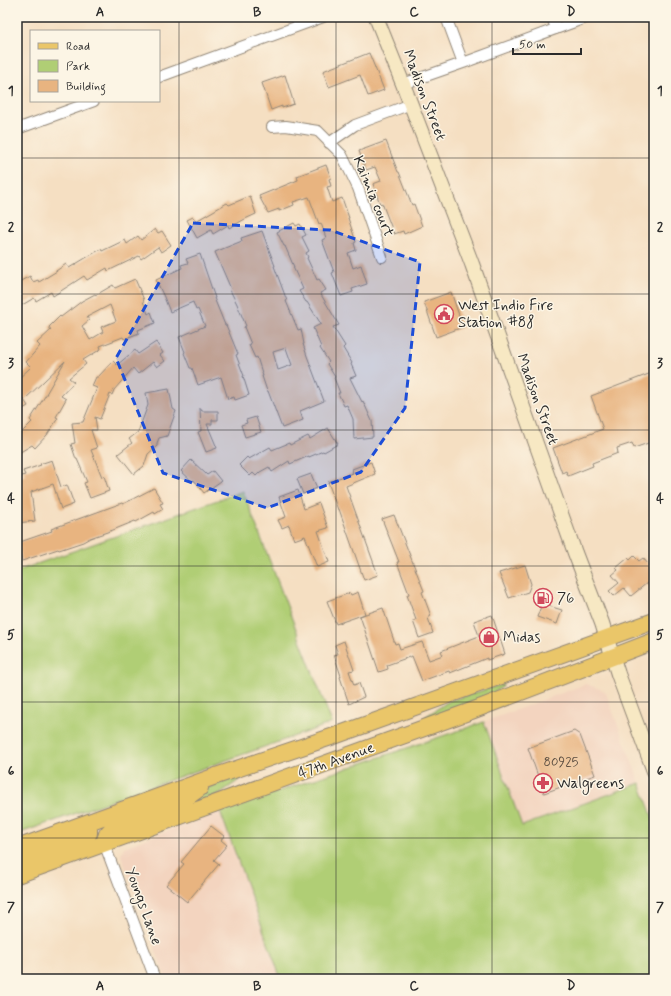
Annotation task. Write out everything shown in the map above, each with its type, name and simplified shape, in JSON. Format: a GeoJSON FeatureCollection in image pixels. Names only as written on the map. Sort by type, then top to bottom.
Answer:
{"type":"FeatureCollection","features":[{"type":"Feature","properties":{"kind":"main road","name":"Madison Street"},"geometry":{"type":"LineString","coordinates":[[376,17],[472,264],[654,771]]}},
{"type":"Feature","properties":{"kind":"main road","name":"47th Avenue"},"geometry":{"type":"LineString","coordinates":[[17,848],[216,776],[337,736],[654,620]]}},
{"type":"Feature","properties":{"kind":"main road","name":"47th Avenue"},"geometry":{"type":"LineString","coordinates":[[17,875],[474,710],[654,641]]}},
{"type":"Feature","properties":{"kind":"main road"},"geometry":{"type":"LineString","coordinates":[[337,736],[346,757]]}},
{"type":"Feature","properties":{"kind":"main road"},"geometry":{"type":"LineString","coordinates":[[104,843],[107,834],[114,828],[175,806],[216,776]]}},
{"type":"Feature","properties":{"kind":"main road"},"geometry":{"type":"LineString","coordinates":[[17,863],[24,858],[86,835],[89,833],[89,829],[87,826],[82,825]]}},
{"type":"Feature","properties":{"kind":"street"},"geometry":{"type":"LineString","coordinates":[[160,77],[323,17]]}},
{"type":"Feature","properties":{"kind":"street"},"geometry":{"type":"LineString","coordinates":[[446,17],[463,63]]}},
{"type":"Feature","properties":{"kind":"street"},"geometry":{"type":"LineString","coordinates":[[552,17],[556,29]]}},
{"type":"Feature","properties":{"kind":"street"},"geometry":{"type":"LineString","coordinates":[[403,84],[588,17]]}},
{"type":"Feature","properties":{"kind":"street"},"geometry":{"type":"LineString","coordinates":[[17,129],[91,102]]}},
{"type":"Feature","properties":{"kind":"street"},"geometry":{"type":"LineString","coordinates":[[329,142],[355,125],[411,104]]}},
{"type":"Feature","properties":{"kind":"street","name":"Kaimia court"},"geometry":{"type":"LineString","coordinates":[[272,127],[286,126],[318,131],[342,155],[358,188],[382,257]]}},
{"type":"Feature","properties":{"kind":"street","name":"Youngs Lane"},"geometry":{"type":"LineString","coordinates":[[104,843],[155,979]]}},
{"type":"Feature","properties":{"kind":"highlighted area"},"geometry":{"type":"Polygon","coordinates":[[[193,223],[330,230],[420,262],[405,408],[361,472],[267,508],[163,473],[116,358],[193,223]]]}},
{"type":"Feature","properties":{"kind":"shaded area"},"geometry":{"type":"Polygon","coordinates":[[[586,684],[605,691],[640,783],[522,826],[484,722],[586,684]]]}},
{"type":"Feature","properties":{"kind":"shaded area"},"geometry":{"type":"Polygon","coordinates":[[[220,811],[281,979],[166,979],[121,855],[124,847],[220,811]]]}},
{"type":"Feature","properties":{"kind":"green space"},"geometry":{"type":"Polygon","coordinates":[[[243,491],[332,723],[17,834],[17,571],[243,491]]]}},
{"type":"Feature","properties":{"kind":"green space"},"geometry":{"type":"Polygon","coordinates":[[[503,684],[502,687],[489,696],[426,719],[425,717],[449,701],[503,684]]]}},
{"type":"Feature","properties":{"kind":"green space"},"geometry":{"type":"Polygon","coordinates":[[[484,722],[522,826],[640,783],[654,821],[654,979],[281,979],[220,811],[484,722]]]}},
{"type":"Feature","properties":{"kind":"green space"},"geometry":{"type":"Polygon","coordinates":[[[240,775],[242,778],[219,794],[187,806],[202,791],[240,775]]]}},
{"type":"Feature","properties":{"kind":"building"},"geometry":{"type":"Polygon","coordinates":[[[369,53],[384,90],[368,96],[360,75],[329,87],[323,71],[369,53]]]}},
{"type":"Feature","properties":{"kind":"building"},"geometry":{"type":"Polygon","coordinates":[[[285,75],[294,104],[271,110],[262,83],[285,75]]]}},
{"type":"Feature","properties":{"kind":"building"},"geometry":{"type":"Polygon","coordinates":[[[386,141],[412,205],[414,204],[422,226],[404,234],[403,231],[394,234],[382,203],[380,204],[373,184],[381,181],[375,167],[366,170],[359,151],[386,141]]]}},
{"type":"Feature","properties":{"kind":"building"},"geometry":{"type":"Polygon","coordinates":[[[326,165],[331,178],[329,179],[331,186],[327,187],[332,202],[342,198],[356,242],[354,243],[356,250],[348,253],[353,268],[361,265],[367,284],[352,289],[353,292],[341,296],[322,240],[326,238],[309,197],[293,202],[294,205],[279,211],[279,209],[268,213],[259,196],[298,180],[297,176],[326,165]]]}},
{"type":"Feature","properties":{"kind":"building"},"geometry":{"type":"Polygon","coordinates":[[[250,196],[256,214],[229,228],[228,225],[213,234],[211,230],[197,238],[187,220],[193,217],[196,221],[227,203],[229,205],[250,196]]]}},
{"type":"Feature","properties":{"kind":"building"},"geometry":{"type":"Polygon","coordinates":[[[294,223],[296,226],[300,224],[306,235],[302,237],[309,251],[306,253],[307,258],[317,280],[319,279],[326,290],[320,293],[339,325],[333,327],[345,346],[343,348],[352,363],[351,364],[356,376],[350,378],[372,421],[373,437],[354,439],[353,419],[347,405],[344,406],[338,393],[340,393],[334,378],[335,377],[327,364],[329,362],[320,348],[321,347],[313,328],[321,324],[299,291],[303,289],[285,246],[277,232],[294,223]]]}},
{"type":"Feature","properties":{"kind":"building"},"geometry":{"type":"Polygon","coordinates":[[[155,229],[158,233],[162,231],[171,245],[161,252],[158,247],[141,259],[139,256],[108,271],[107,268],[87,280],[84,276],[53,296],[51,292],[36,301],[34,298],[17,308],[17,283],[30,276],[33,282],[38,280],[39,282],[66,264],[69,268],[101,249],[102,251],[125,240],[127,244],[138,236],[141,240],[155,229]]]}},
{"type":"Feature","properties":{"kind":"building"},"geometry":{"type":"Polygon","coordinates":[[[262,231],[286,301],[298,330],[301,329],[303,344],[324,401],[300,411],[303,420],[282,428],[267,391],[257,357],[255,358],[249,345],[251,344],[244,327],[246,326],[215,252],[242,241],[241,238],[262,231]],[[286,348],[273,352],[278,370],[292,365],[286,348]]]}},
{"type":"Feature","properties":{"kind":"building"},"geometry":{"type":"Polygon","coordinates":[[[200,254],[214,298],[238,354],[236,355],[249,395],[235,400],[234,397],[228,399],[221,377],[198,385],[192,368],[190,368],[184,353],[185,352],[179,337],[205,326],[198,309],[196,310],[193,302],[170,312],[156,280],[182,268],[181,265],[188,263],[186,259],[200,254]]]}},
{"type":"Feature","properties":{"kind":"building"},"geometry":{"type":"Polygon","coordinates":[[[135,279],[148,314],[151,312],[155,323],[138,330],[139,333],[124,339],[123,337],[100,346],[101,349],[83,360],[86,364],[69,378],[74,382],[61,396],[66,399],[56,417],[58,418],[47,435],[35,448],[32,445],[17,454],[17,437],[32,422],[30,420],[65,361],[24,400],[28,406],[21,410],[17,406],[17,380],[31,367],[26,362],[40,346],[37,343],[51,330],[49,327],[60,316],[61,317],[82,301],[95,294],[96,295],[113,285],[115,288],[135,279]],[[110,305],[87,317],[89,320],[82,326],[90,340],[103,332],[101,327],[116,321],[110,305]]]}},
{"type":"Feature","properties":{"kind":"building","name":"West Indio Fire Station #88"},"geometry":{"type":"Polygon","coordinates":[[[451,292],[463,327],[436,337],[424,302],[451,292]]]}},
{"type":"Feature","properties":{"kind":"building"},"geometry":{"type":"Polygon","coordinates":[[[156,342],[163,353],[160,355],[165,361],[157,367],[153,362],[138,374],[133,368],[114,390],[112,395],[110,394],[100,419],[95,417],[97,430],[91,430],[97,448],[91,450],[102,477],[104,476],[109,491],[90,498],[84,483],[87,482],[76,459],[71,444],[75,443],[72,423],[83,422],[97,388],[92,386],[96,377],[98,377],[113,361],[117,365],[135,350],[138,354],[156,342]]]}},
{"type":"Feature","properties":{"kind":"building"},"geometry":{"type":"Polygon","coordinates":[[[654,372],[654,441],[634,448],[632,443],[617,448],[618,453],[592,463],[593,466],[568,476],[566,471],[562,473],[553,448],[603,429],[591,396],[654,372]]]}},
{"type":"Feature","properties":{"kind":"building"},"geometry":{"type":"Polygon","coordinates":[[[169,389],[173,409],[176,411],[167,436],[159,438],[157,446],[148,454],[144,466],[134,474],[118,454],[132,443],[129,439],[138,432],[148,405],[146,393],[169,389]]]}},
{"type":"Feature","properties":{"kind":"building"},"geometry":{"type":"Polygon","coordinates":[[[200,408],[202,411],[218,411],[218,420],[212,420],[212,424],[207,424],[217,448],[206,452],[198,432],[201,431],[200,408]]]}},
{"type":"Feature","properties":{"kind":"building"},"geometry":{"type":"Polygon","coordinates":[[[256,417],[261,432],[245,437],[241,425],[247,423],[246,420],[256,417]]]}},
{"type":"Feature","properties":{"kind":"building"},"geometry":{"type":"Polygon","coordinates":[[[328,428],[338,444],[324,452],[323,451],[290,464],[289,461],[272,472],[269,467],[256,476],[253,473],[250,476],[239,465],[247,457],[249,459],[270,447],[272,450],[289,443],[290,445],[308,436],[310,439],[328,428]]]}},
{"type":"Feature","properties":{"kind":"building"},"geometry":{"type":"Polygon","coordinates":[[[52,460],[61,487],[67,485],[74,504],[61,509],[53,484],[31,492],[35,521],[17,523],[17,478],[25,475],[23,471],[52,460]]]}},
{"type":"Feature","properties":{"kind":"building"},"geometry":{"type":"Polygon","coordinates":[[[191,460],[207,475],[213,471],[221,481],[204,493],[194,480],[192,481],[181,471],[191,460]]]}},
{"type":"Feature","properties":{"kind":"building"},"geometry":{"type":"Polygon","coordinates":[[[371,462],[375,474],[346,486],[378,575],[364,580],[328,482],[353,473],[352,469],[371,462]]]}},
{"type":"Feature","properties":{"kind":"building"},"geometry":{"type":"Polygon","coordinates":[[[311,474],[317,488],[303,494],[297,479],[311,474]]]}},
{"type":"Feature","properties":{"kind":"building"},"geometry":{"type":"Polygon","coordinates":[[[154,488],[163,503],[160,504],[163,509],[155,514],[154,512],[136,522],[135,521],[83,542],[22,561],[17,543],[52,531],[51,529],[122,503],[123,504],[154,488]]]}},
{"type":"Feature","properties":{"kind":"building"},"geometry":{"type":"Polygon","coordinates":[[[298,490],[304,509],[319,503],[328,528],[318,531],[329,562],[317,567],[305,536],[294,540],[289,525],[282,528],[278,520],[286,517],[279,497],[298,490]]]}},
{"type":"Feature","properties":{"kind":"building"},"geometry":{"type":"Polygon","coordinates":[[[394,515],[424,591],[422,592],[431,616],[428,618],[433,633],[419,638],[413,621],[416,620],[407,595],[409,594],[397,562],[399,562],[382,519],[394,515]]]}},
{"type":"Feature","properties":{"kind":"building"},"geometry":{"type":"Polygon","coordinates":[[[634,556],[639,561],[643,558],[654,571],[654,591],[647,583],[631,596],[624,588],[614,596],[609,591],[619,583],[612,575],[618,570],[616,568],[628,558],[630,560],[634,556]]]}},
{"type":"Feature","properties":{"kind":"building"},"geometry":{"type":"Polygon","coordinates":[[[525,565],[531,584],[528,592],[509,598],[499,573],[525,565]]]}},
{"type":"Feature","properties":{"kind":"building"},"geometry":{"type":"Polygon","coordinates":[[[358,592],[365,614],[336,624],[327,601],[350,593],[351,595],[358,592]]]}},
{"type":"Feature","properties":{"kind":"building"},"geometry":{"type":"Polygon","coordinates":[[[542,604],[562,610],[557,624],[537,617],[542,604]]]}},
{"type":"Feature","properties":{"kind":"building"},"geometry":{"type":"Polygon","coordinates":[[[383,608],[395,644],[398,643],[400,649],[422,642],[429,660],[443,655],[441,651],[479,636],[474,621],[492,615],[505,654],[487,660],[487,658],[450,673],[449,671],[422,681],[412,656],[387,665],[388,669],[379,672],[360,616],[383,608]]]}},
{"type":"Feature","properties":{"kind":"building"},"geometry":{"type":"Polygon","coordinates":[[[344,641],[354,670],[349,671],[354,685],[359,683],[364,697],[349,704],[334,655],[338,654],[335,645],[344,641]]]}},
{"type":"Feature","properties":{"kind":"building","name":"Walgreens"},"geometry":{"type":"Polygon","coordinates":[[[574,731],[580,735],[595,775],[544,793],[528,748],[574,731]]]}},
{"type":"Feature","properties":{"kind":"building"},"geometry":{"type":"Polygon","coordinates":[[[211,826],[224,836],[221,840],[227,845],[214,860],[219,864],[187,902],[166,885],[184,864],[181,862],[211,826]]]}},
{"type":"Feature","properties":{"kind":"place","name":"West Indio Fire Station #88"},"geometry":{"type":"Point","coordinates":[444,314]}},
{"type":"Feature","properties":{"kind":"place","name":"76"},"geometry":{"type":"Point","coordinates":[543,598]}},
{"type":"Feature","properties":{"kind":"place","name":"Midas"},"geometry":{"type":"Point","coordinates":[489,637]}},
{"type":"Feature","properties":{"kind":"place","name":"Walgreens"},"geometry":{"type":"Point","coordinates":[543,783]}}]}
